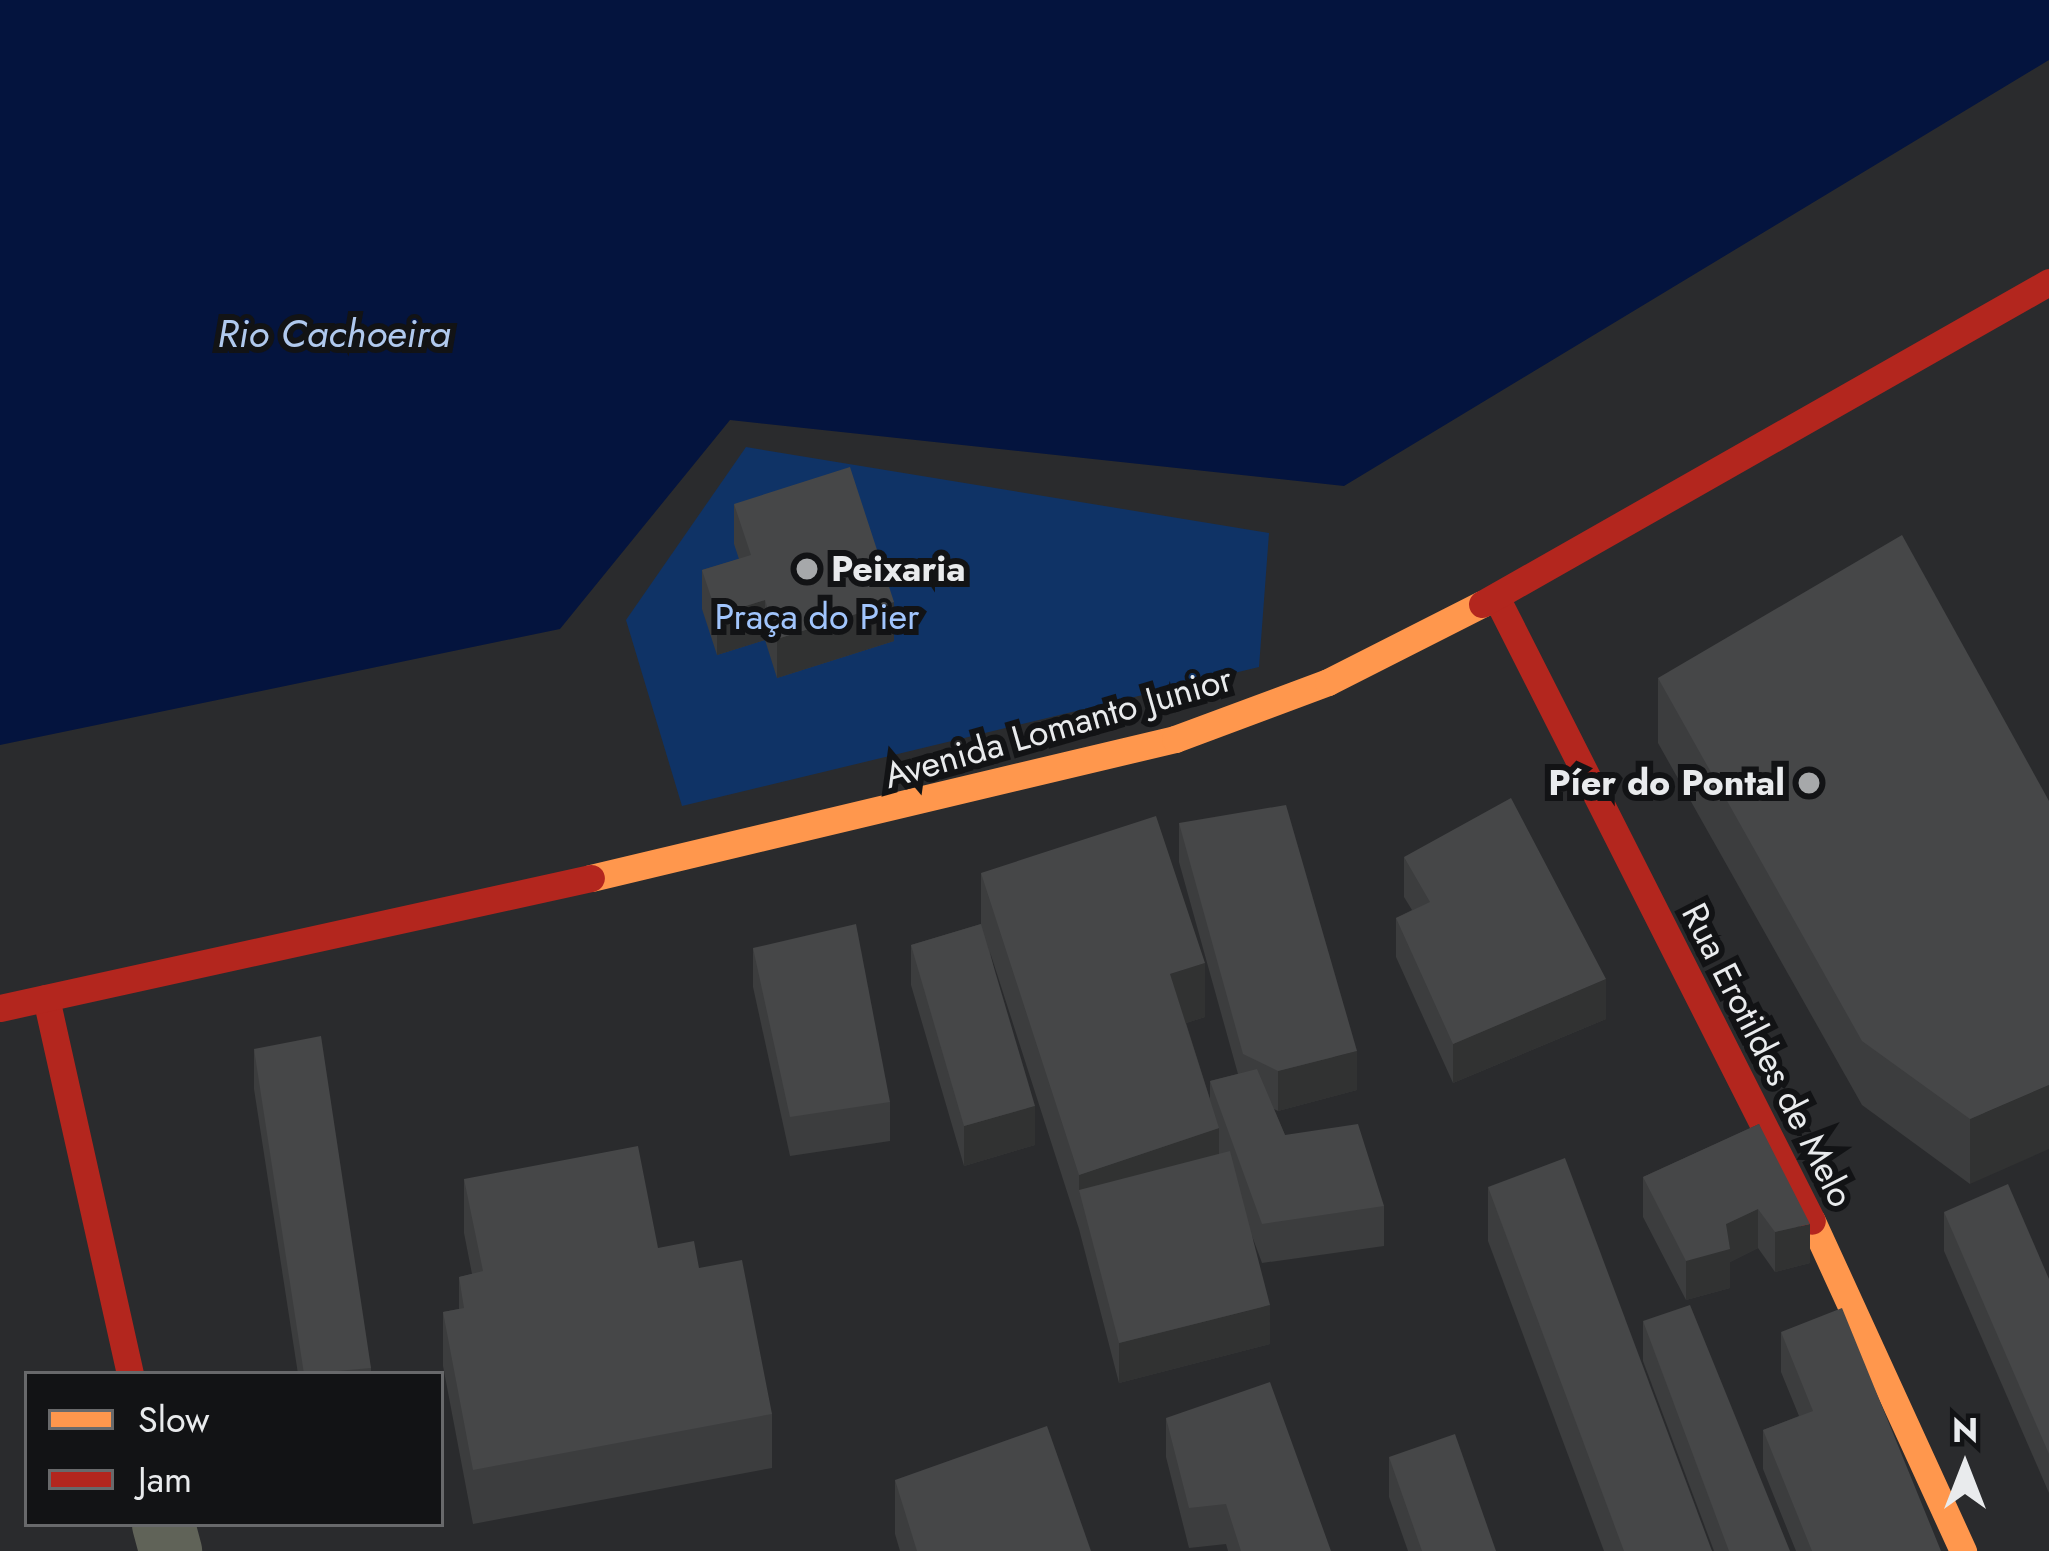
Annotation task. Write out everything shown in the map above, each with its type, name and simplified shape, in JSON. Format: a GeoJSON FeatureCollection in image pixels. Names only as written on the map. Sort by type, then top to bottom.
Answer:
{"type":"FeatureCollection","features":[{"type":"Feature","properties":{"kind":"main road","name":"Avenida Lomanto Junior"},"geometry":{"type":"LineString","coordinates":[[0,1008],[964,796],[1175,739],[1328,682],[1496,597],[2049,282]]}},
{"type":"Feature","properties":{"kind":"main road","name":"Rua Erotildes de Melo"},"geometry":{"type":"LineString","coordinates":[[1496,597],[1909,1413],[1963,1551]]}},
{"type":"Feature","properties":{"kind":"main road"},"geometry":{"type":"LineString","coordinates":[[46,998],[129,1371]]}},
{"type":"Feature","properties":{"kind":"green space","name":"Praça do Pier"},"geometry":{"type":"Polygon","coordinates":[[[746,447],[1269,533],[1259,667],[682,806],[626,620],[746,447]]]}},
{"type":"Feature","properties":{"kind":"water","name":"Rio Cachoeira"},"geometry":{"type":"Polygon","coordinates":[[[0,0],[2049,0],[2049,60],[1344,486],[730,420],[560,629],[0,745],[0,0]]]}},
{"type":"Feature","properties":{"kind":"building","name":"Peixaria"},"geometry":{"type":"Polygon","coordinates":[[[850,467],[894,602],[777,639],[765,600],[717,615],[702,570],[751,555],[734,504],[850,467]]]}},
{"type":"Feature","properties":{"kind":"building"},"geometry":{"type":"Polygon","coordinates":[[[1902,535],[2049,801],[2049,1085],[1970,1119],[1862,1041],[1658,678],[1902,535]]]}},
{"type":"Feature","properties":{"kind":"building"},"geometry":{"type":"Polygon","coordinates":[[[1511,798],[1606,979],[1453,1044],[1396,918],[1430,902],[1404,857],[1511,798]]]}},
{"type":"Feature","properties":{"kind":"building"},"geometry":{"type":"Polygon","coordinates":[[[1286,805],[1357,1051],[1278,1071],[1243,1054],[1179,823],[1286,805]]]}},
{"type":"Feature","properties":{"kind":"building"},"geometry":{"type":"Polygon","coordinates":[[[1156,816],[1205,963],[1170,974],[1219,1128],[1079,1175],[981,873],[1156,816]]]}},
{"type":"Feature","properties":{"kind":"building"},"geometry":{"type":"Polygon","coordinates":[[[856,924],[890,1102],[790,1117],[753,948],[856,924]]]}},
{"type":"Feature","properties":{"kind":"building"},"geometry":{"type":"Polygon","coordinates":[[[981,924],[1035,1106],[964,1126],[911,945],[981,924]]]}},
{"type":"Feature","properties":{"kind":"building"},"geometry":{"type":"Polygon","coordinates":[[[321,1036],[371,1368],[304,1371],[254,1049],[321,1036]]]}},
{"type":"Feature","properties":{"kind":"building"},"geometry":{"type":"Polygon","coordinates":[[[1257,1069],[1285,1135],[1358,1124],[1384,1206],[1262,1224],[1210,1081],[1257,1069]]]}},
{"type":"Feature","properties":{"kind":"building"},"geometry":{"type":"Polygon","coordinates":[[[1759,1124],[1810,1224],[1775,1232],[1758,1209],[1726,1224],[1730,1249],[1686,1261],[1643,1177],[1759,1124]]]}},
{"type":"Feature","properties":{"kind":"building"},"geometry":{"type":"Polygon","coordinates":[[[638,1146],[658,1248],[694,1241],[699,1268],[742,1260],[772,1414],[473,1470],[443,1312],[464,1308],[459,1277],[483,1271],[464,1179],[638,1146]]]}},
{"type":"Feature","properties":{"kind":"building"},"geometry":{"type":"Polygon","coordinates":[[[1230,1151],[1270,1305],[1119,1343],[1079,1190],[1230,1151]]]}},
{"type":"Feature","properties":{"kind":"building"},"geometry":{"type":"Polygon","coordinates":[[[1565,1158],[1712,1551],[1624,1551],[1488,1187],[1565,1158]]]}},
{"type":"Feature","properties":{"kind":"building"},"geometry":{"type":"Polygon","coordinates":[[[2008,1184],[2049,1279],[2049,1454],[1944,1212],[2008,1184]]]}},
{"type":"Feature","properties":{"kind":"building"},"geometry":{"type":"Polygon","coordinates":[[[1690,1305],[1790,1551],[1729,1551],[1643,1321],[1690,1305]]]}},
{"type":"Feature","properties":{"kind":"building"},"geometry":{"type":"Polygon","coordinates":[[[1842,1308],[1941,1551],[1812,1551],[1763,1430],[1813,1411],[1781,1332],[1842,1308]]]}},
{"type":"Feature","properties":{"kind":"building"},"geometry":{"type":"Polygon","coordinates":[[[1270,1382],[1331,1551],[1241,1551],[1226,1504],[1189,1508],[1166,1418],[1270,1382]]]}},
{"type":"Feature","properties":{"kind":"building"},"geometry":{"type":"Polygon","coordinates":[[[1047,1426],[1091,1551],[917,1551],[895,1480],[1047,1426]]]}},
{"type":"Feature","properties":{"kind":"building"},"geometry":{"type":"Polygon","coordinates":[[[1455,1434],[1496,1551],[1422,1551],[1389,1457],[1455,1434]]]}},
{"type":"Feature","properties":{"kind":"traffic: slow"},"geometry":{"type":"LineString","coordinates":[[591,878],[1175,739],[1328,682],[1482,604]]}},
{"type":"Feature","properties":{"kind":"traffic: slow"},"geometry":{"type":"LineString","coordinates":[[1812,1221],[1963,1551]]}},
{"type":"Feature","properties":{"kind":"traffic: jam"},"geometry":{"type":"LineString","coordinates":[[1482,604],[2049,282]]}},
{"type":"Feature","properties":{"kind":"traffic: jam"},"geometry":{"type":"LineString","coordinates":[[1496,597],[1812,1221]]}},
{"type":"Feature","properties":{"kind":"traffic: jam"},"geometry":{"type":"LineString","coordinates":[[0,1008],[591,878]]}},
{"type":"Feature","properties":{"kind":"traffic: jam"},"geometry":{"type":"LineString","coordinates":[[46,998],[129,1371]]}},
{"type":"Feature","properties":{"kind":"place","name":"Peixaria"},"geometry":{"type":"Point","coordinates":[807,569]}},
{"type":"Feature","properties":{"kind":"place","name":"Píer do Pontal"},"geometry":{"type":"Point","coordinates":[1809,783]}}]}
